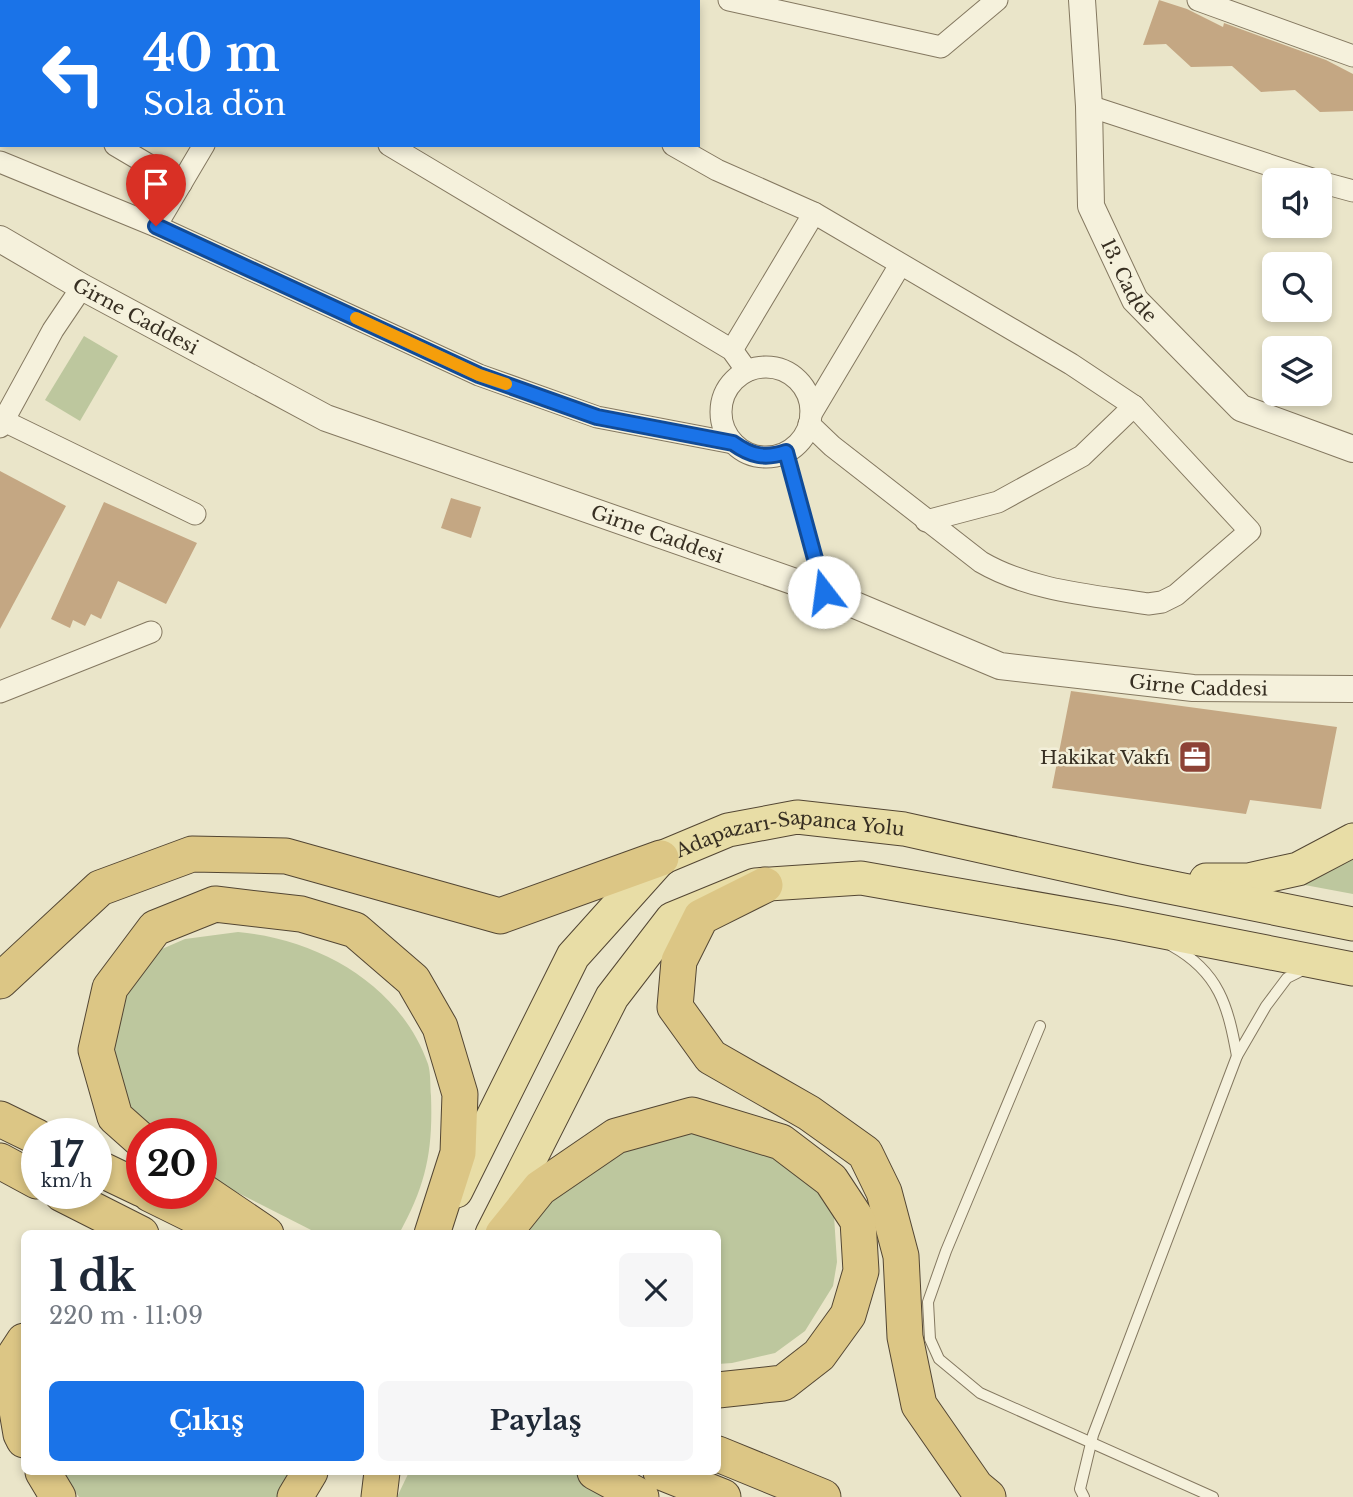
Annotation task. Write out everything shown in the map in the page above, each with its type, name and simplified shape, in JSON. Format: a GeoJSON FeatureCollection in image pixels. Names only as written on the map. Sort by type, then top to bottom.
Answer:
{"type":"FeatureCollection","features":[{"type":"Feature","properties":{"kind":"highway"},"geometry":{"type":"LineString","coordinates":[[0,981],[100,888],[192,854],[286,856],[500,916],[661,858]]}},
{"type":"Feature","properties":{"kind":"highway"},"geometry":{"type":"LineString","coordinates":[[765,885],[701,917],[679,961],[675,1007],[711,1057],[809,1113],[865,1153],[884,1192],[901,1256],[905,1337],[919,1405],[976,1487],[988,1497]]}},
{"type":"Feature","properties":{"kind":"highway"},"geometry":{"type":"LineString","coordinates":[[126,1127],[115,1117],[96,1050],[110,988],[155,928],[215,904],[301,914],[355,930],[413,981],[440,1027],[460,1094],[458,1153],[434,1230]]}},
{"type":"Feature","properties":{"kind":"highway"},"geometry":{"type":"LineString","coordinates":[[506,1230],[540,1188],[616,1136],[692,1115],[781,1142],[831,1180],[858,1221],[861,1271],[848,1315],[819,1355],[783,1383],[721,1390]]}},
{"type":"Feature","properties":{"kind":"highway"},"geometry":{"type":"LineString","coordinates":[[0,1119],[21,1129]]}},
{"type":"Feature","properties":{"kind":"highway"},"geometry":{"type":"LineString","coordinates":[[0,1161],[21,1172]]}},
{"type":"Feature","properties":{"kind":"highway"},"geometry":{"type":"LineString","coordinates":[[217,1200],[260,1230]]}},
{"type":"Feature","properties":{"kind":"highway"},"geometry":{"type":"LineString","coordinates":[[92,1209],[133,1230]]}},
{"type":"Feature","properties":{"kind":"highway"},"geometry":{"type":"LineString","coordinates":[[180,1209],[223,1230]]}},
{"type":"Feature","properties":{"kind":"highway"},"geometry":{"type":"LineString","coordinates":[[21,1345],[9,1364],[21,1434]]}},
{"type":"Feature","properties":{"kind":"highway"},"geometry":{"type":"LineString","coordinates":[[721,1455],[823,1497]]}},
{"type":"Feature","properties":{"kind":"highway"},"geometry":{"type":"LineString","coordinates":[[45,1475],[58,1497]]}},
{"type":"Feature","properties":{"kind":"highway"},"geometry":{"type":"LineString","coordinates":[[295,1497],[308,1475]]}},
{"type":"Feature","properties":{"kind":"highway"},"geometry":{"type":"LineString","coordinates":[[379,1497],[382,1475]]}},
{"type":"Feature","properties":{"kind":"highway"},"geometry":{"type":"LineString","coordinates":[[601,1475],[641,1497]]}},
{"type":"Feature","properties":{"kind":"highway"},"geometry":{"type":"LineString","coordinates":[[668,1475],[723,1497]]}},
{"type":"Feature","properties":{"kind":"main road","name":"Adapazarı-Sapanca Yolu"},"geometry":{"type":"LineString","coordinates":[[435,1230],[573,956],[661,858],[728,830],[797,817],[904,829],[1134,880],[1353,924]]}},
{"type":"Feature","properties":{"kind":"main road"},"geometry":{"type":"LineString","coordinates":[[1134,880],[1248,880],[1298,869],[1353,840]]}},
{"type":"Feature","properties":{"kind":"main road","name":"Adapazarı-Sapanca Yolu"},"geometry":{"type":"LineString","coordinates":[[494,1230],[612,998],[672,919],[755,885],[861,878],[1139,927],[1339,966]]}},
{"type":"Feature","properties":{"kind":"street"},"geometry":{"type":"LineString","coordinates":[[729,0],[941,47],[998,0]]}},
{"type":"Feature","properties":{"kind":"street","name":"13. Cadde"},"geometry":{"type":"LineString","coordinates":[[1082,0],[1089,106],[1091,206],[1135,300],[1241,408],[1353,449]]}},
{"type":"Feature","properties":{"kind":"street"},"geometry":{"type":"LineString","coordinates":[[1198,0],[1353,56]]}},
{"type":"Feature","properties":{"kind":"street"},"geometry":{"type":"LineString","coordinates":[[1089,106],[1277,168]]}},
{"type":"Feature","properties":{"kind":"street"},"geometry":{"type":"LineString","coordinates":[[118,147],[181,184]]}},
{"type":"Feature","properties":{"kind":"street"},"geometry":{"type":"LineString","coordinates":[[156,226],[203,147]]}},
{"type":"Feature","properties":{"kind":"street"},"geometry":{"type":"LineString","coordinates":[[392,147],[732,350],[747,371]]}},
{"type":"Feature","properties":{"kind":"street"},"geometry":{"type":"LineString","coordinates":[[677,147],[717,170],[814,214],[1071,365],[1135,407],[1250,531],[1169,598],[1148,604],[1026,583],[1002,575],[981,562],[926,522],[832,446],[810,419],[805,390],[786,372],[760,367],[735,379],[722,403],[723,424],[733,443],[745,452],[760,456],[774,456],[797,445],[810,419],[900,265]]}},
{"type":"Feature","properties":{"kind":"street"},"geometry":{"type":"LineString","coordinates":[[0,162],[156,226],[479,375],[597,417],[733,443]]}},
{"type":"Feature","properties":{"kind":"street"},"geometry":{"type":"LineString","coordinates":[[1332,185],[1353,191]]}},
{"type":"Feature","properties":{"kind":"street"},"geometry":{"type":"LineString","coordinates":[[732,350],[814,214]]}},
{"type":"Feature","properties":{"kind":"street","name":"Girne Caddesi"},"geometry":{"type":"LineString","coordinates":[[0,239],[82,287],[326,418],[824,592],[1000,666],[1192,688],[1353,689]]}},
{"type":"Feature","properties":{"kind":"street"},"geometry":{"type":"LineString","coordinates":[[82,287],[53,330],[2,424],[195,514]]}},
{"type":"Feature","properties":{"kind":"street"},"geometry":{"type":"LineString","coordinates":[[926,522],[998,502],[1082,456],[1135,407]]}},
{"type":"Feature","properties":{"kind":"street"},"geometry":{"type":"LineString","coordinates":[[0,692],[151,632]]}},
{"type":"Feature","properties":{"kind":"lane"},"geometry":{"type":"LineString","coordinates":[[786,452],[824,592]]}},
{"type":"Feature","properties":{"kind":"lane"},"geometry":{"type":"LineString","coordinates":[[1139,927],[1183,952],[1211,976],[1229,1014],[1237,1056]]}},
{"type":"Feature","properties":{"kind":"lane"},"geometry":{"type":"LineString","coordinates":[[1084,1497],[1080,1489],[1091,1442],[1237,1056],[1266,1006],[1287,978],[1339,966]]}},
{"type":"Feature","properties":{"kind":"lane"},"geometry":{"type":"LineString","coordinates":[[1041,1026],[946,1251],[928,1302],[930,1339],[939,1359],[981,1393],[1213,1497]]}},
{"type":"Feature","properties":{"kind":"green space"},"geometry":{"type":"Polygon","coordinates":[[[84,336],[118,356],[80,421],[45,400],[84,336]]]}},
{"type":"Feature","properties":{"kind":"green space"},"geometry":{"type":"Polygon","coordinates":[[[1353,846],[1353,894],[1278,880],[1353,846]]]}},
{"type":"Feature","properties":{"kind":"green space"},"geometry":{"type":"Polygon","coordinates":[[[238,932],[268,936],[298,944],[353,971],[377,989],[398,1011],[415,1036],[428,1064],[431,1096],[431,1134],[426,1168],[416,1200],[401,1230],[311,1230],[217,1182],[217,1118],[132,1118],[93,1055],[148,955],[185,939],[238,932]]]}},
{"type":"Feature","properties":{"kind":"green space"},"geometry":{"type":"Polygon","coordinates":[[[676,1126],[763,1145],[818,1187],[834,1216],[837,1262],[833,1286],[805,1331],[775,1353],[721,1364],[721,1230],[521,1230],[555,1185],[676,1126]]]}},
{"type":"Feature","properties":{"kind":"green space"},"geometry":{"type":"Polygon","coordinates":[[[62,1475],[291,1475],[277,1497],[79,1497],[62,1475]]]}},
{"type":"Feature","properties":{"kind":"green space"},"geometry":{"type":"Polygon","coordinates":[[[408,1475],[580,1475],[621,1497],[397,1497],[408,1475]]]}},
{"type":"Feature","properties":{"kind":"building"},"geometry":{"type":"Polygon","coordinates":[[[1159,0],[1187,9],[1223,27],[1224,23],[1326,60],[1353,74],[1353,111],[1320,112],[1295,90],[1261,92],[1232,66],[1191,67],[1166,44],[1143,45],[1159,0]]]}},
{"type":"Feature","properties":{"kind":"building"},"geometry":{"type":"Polygon","coordinates":[[[0,471],[66,506],[0,629],[0,471]]]}},
{"type":"Feature","properties":{"kind":"building"},"geometry":{"type":"Polygon","coordinates":[[[451,498],[481,507],[471,538],[441,528],[451,498]]]}},
{"type":"Feature","properties":{"kind":"building"},"geometry":{"type":"Polygon","coordinates":[[[104,502],[197,543],[166,604],[118,581],[101,619],[91,614],[85,626],[73,620],[70,628],[51,619],[104,502]]]}},
{"type":"Feature","properties":{"kind":"building","name":"Hakikat Vakfı"},"geometry":{"type":"Polygon","coordinates":[[[1071,691],[1337,727],[1321,809],[1250,800],[1246,814],[1052,788],[1071,691]]]}},
{"type":"Feature","properties":{"kind":"slow traffic"},"geometry":{"type":"LineString","coordinates":[[356,318],[479,375],[506,384]]}},
{"type":"Feature","properties":{"kind":"place","name":"Hakikat Vakfı"},"geometry":{"type":"Point","coordinates":[1195,757]}},
{"type":"Feature","properties":{"kind":"route"},"geometry":{"type":"LineString","coordinates":[[156,226],[479,375],[597,417],[733,443],[745,452],[760,456],[774,456],[786,452],[824,592]]}}]}
